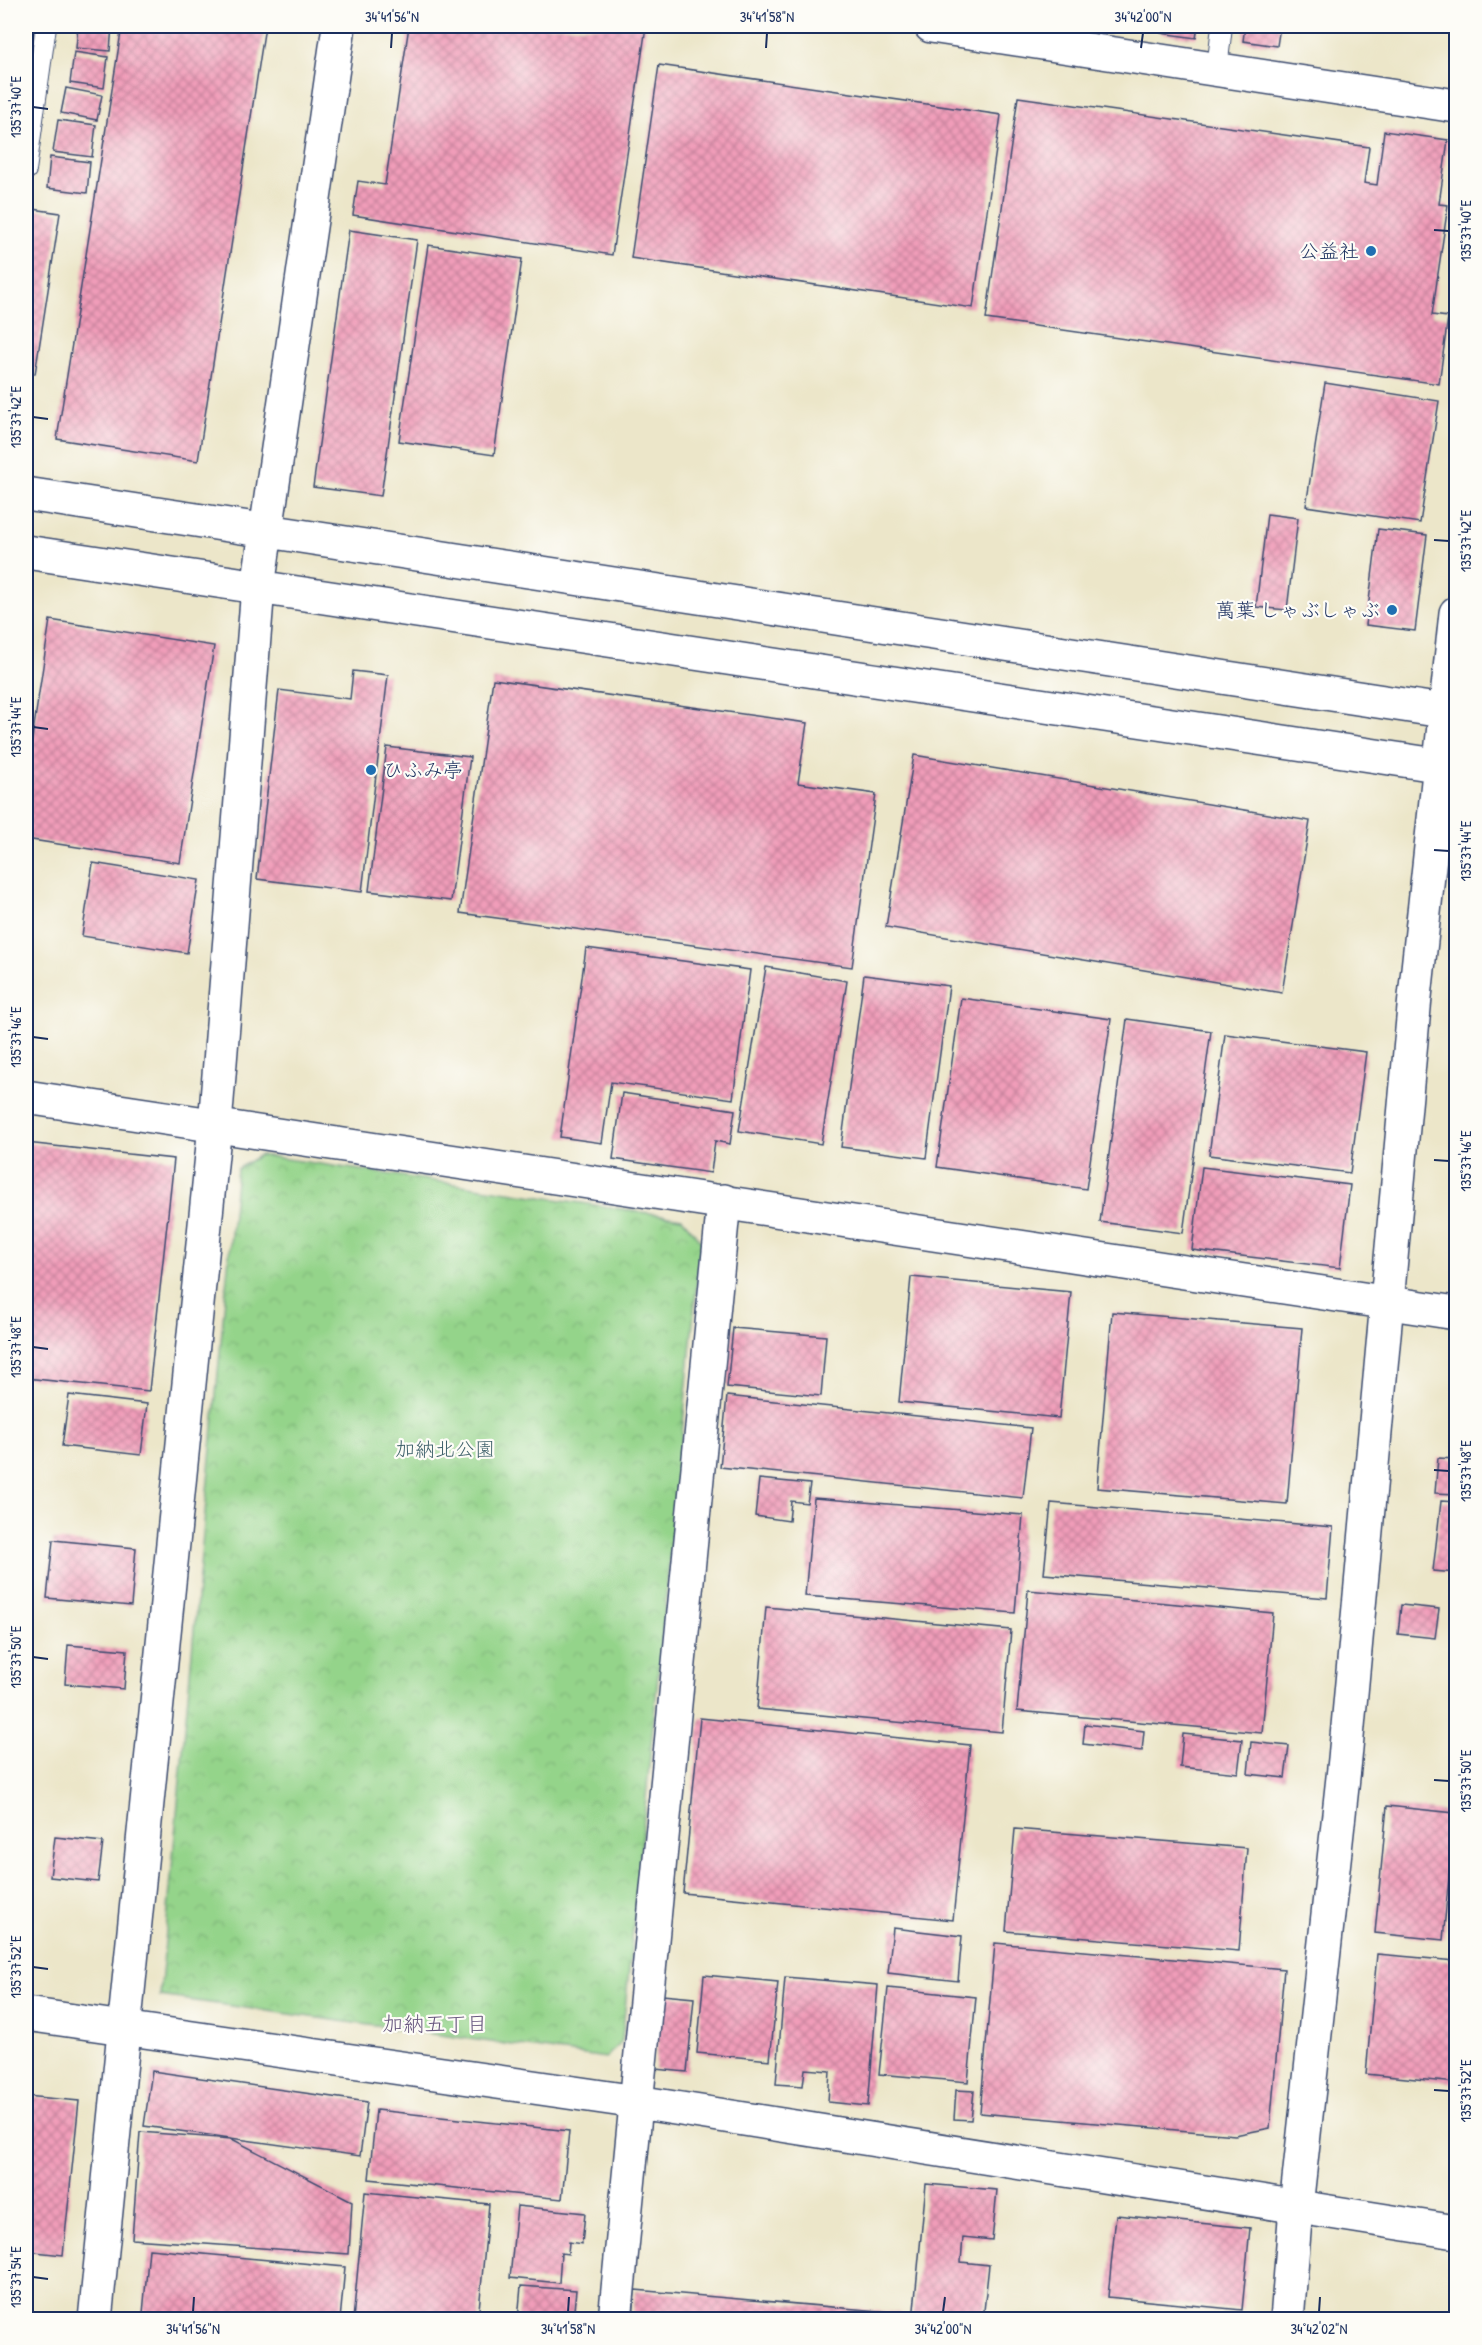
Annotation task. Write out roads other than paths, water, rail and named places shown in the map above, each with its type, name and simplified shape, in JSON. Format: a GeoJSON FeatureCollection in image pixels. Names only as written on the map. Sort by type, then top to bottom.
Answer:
{"type":"FeatureCollection","features":[{"type":"Feature","properties":{"kind":"street"},"geometry":{"type":"LineString","coordinates":[[95,2319],[215,1125],[258,587],[339,26]]}},
{"type":"Feature","properties":{"kind":"street"},"geometry":{"type":"LineString","coordinates":[[931,26],[1051,35],[1217,69],[1456,106]]}},
{"type":"Feature","properties":{"kind":"street"},"geometry":{"type":"LineString","coordinates":[[26,494],[1452,712]]}},
{"type":"Feature","properties":{"kind":"street"},"geometry":{"type":"LineString","coordinates":[[26,552],[1448,766]]}},
{"type":"Feature","properties":{"kind":"street"},"geometry":{"type":"LineString","coordinates":[[1287,2319],[1296,2207],[1345,1760],[1414,1008],[1448,766],[1456,613]]}},
{"type":"Feature","properties":{"kind":"street"},"geometry":{"type":"LineString","coordinates":[[26,1097],[1456,1313]]}},
{"type":"Feature","properties":{"kind":"street"},"geometry":{"type":"LineString","coordinates":[[615,2319],[724,1201]]}},
{"type":"Feature","properties":{"kind":"street"},"geometry":{"type":"LineString","coordinates":[[26,2014],[124,2030],[637,2102],[1456,2232]]}},
{"type":"Feature","properties":{"kind":"lane"},"geometry":{"type":"LineString","coordinates":[[26,170],[45,26]]}},
{"type":"Feature","properties":{"kind":"lane"},"geometry":{"type":"LineString","coordinates":[[1217,69],[1222,26]]}},
{"type":"Feature","properties":{"kind":"place","name":"公益社"},"geometry":{"type":"Point","coordinates":[1371,251]}},
{"type":"Feature","properties":{"kind":"place","name":"萬葉 しゃぶしゃぶ"},"geometry":{"type":"Point","coordinates":[1392,610]}},
{"type":"Feature","properties":{"kind":"place","name":"ひふみ亭"},"geometry":{"type":"Point","coordinates":[371,770]}},
{"type":"Feature","properties":{"kind":"district","name":"加納五丁目"},"geometry":{"type":"Point","coordinates":[435,2024]}},
{"type":"Feature","properties":{"kind":"park label","name":"加納北公園"},"geometry":{"type":"Point","coordinates":[445,1449]}}]}
